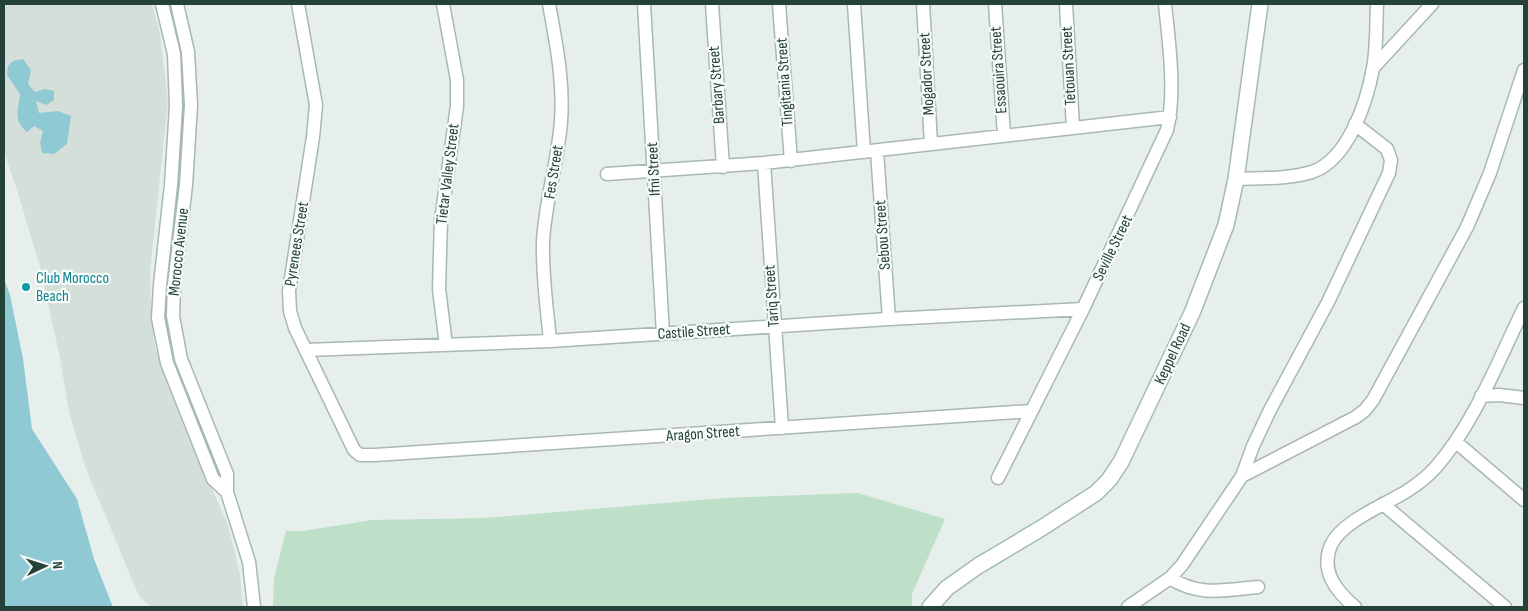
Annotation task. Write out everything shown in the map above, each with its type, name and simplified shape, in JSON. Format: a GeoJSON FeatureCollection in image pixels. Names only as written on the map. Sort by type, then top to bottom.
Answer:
{"type":"FeatureCollection","features":[{"type":"Feature","properties":{"kind":"street"},"geometry":{"type":"LineString","coordinates":[[162,4],[174,54],[176,106],[171,185],[158,318],[167,363],[213,479],[228,492]]}},
{"type":"Feature","properties":{"kind":"street","name":"Morocco Avenue"},"geometry":{"type":"LineString","coordinates":[[177,4],[188,52],[191,105],[186,185],[174,285],[173,316],[181,359],[227,474],[228,492],[249,562],[254,607]]}},
{"type":"Feature","properties":{"kind":"street","name":"Pyrenees Street"},"geometry":{"type":"LineString","coordinates":[[298,4],[316,105],[313,137],[289,291],[290,310],[295,328],[354,450],[360,455],[375,455]]}},
{"type":"Feature","properties":{"kind":"street","name":"Tietar Valley Street"},"geometry":{"type":"LineString","coordinates":[[444,4],[457,80],[456,106],[441,220],[439,289],[446,346]]}},
{"type":"Feature","properties":{"kind":"street","name":"Fes Street"},"geometry":{"type":"LineString","coordinates":[[549,4],[559,61],[562,112],[543,243],[550,341]]}},
{"type":"Feature","properties":{"kind":"street","name":"Ifni Street"},"geometry":{"type":"LineString","coordinates":[[644,4],[663,334]]}},
{"type":"Feature","properties":{"kind":"street","name":"Barbary Street"},"geometry":{"type":"LineString","coordinates":[[712,4],[723,167]]}},
{"type":"Feature","properties":{"kind":"street","name":"Tingitania Street"},"geometry":{"type":"LineString","coordinates":[[778,4],[790,160]]}},
{"type":"Feature","properties":{"kind":"street","name":"Sebou Street"},"geometry":{"type":"LineString","coordinates":[[854,4],[889,319]]}},
{"type":"Feature","properties":{"kind":"street","name":"Mogador Street"},"geometry":{"type":"LineString","coordinates":[[923,4],[931,144]]}},
{"type":"Feature","properties":{"kind":"street","name":"Essaouira Street"},"geometry":{"type":"LineString","coordinates":[[995,4],[1004,135]]}},
{"type":"Feature","properties":{"kind":"street","name":"Tetouan Street"},"geometry":{"type":"LineString","coordinates":[[1066,4],[1073,128]]}},
{"type":"Feature","properties":{"kind":"street","name":"Seville Street"},"geometry":{"type":"LineString","coordinates":[[998,478],[1083,309],[1161,146],[1170,117],[1170,56],[1165,4]]}},
{"type":"Feature","properties":{"kind":"street","name":"Keppel Road"},"geometry":{"type":"LineString","coordinates":[[930,607],[947,588],[963,576],[1084,501],[1109,480],[1125,454],[1192,314],[1228,219],[1236,179],[1260,4]]}},
{"type":"Feature","properties":{"kind":"street"},"geometry":{"type":"LineString","coordinates":[[1236,179],[1295,176],[1312,172],[1328,165],[1340,152],[1361,112],[1374,67],[1377,4]]}},
{"type":"Feature","properties":{"kind":"street"},"geometry":{"type":"LineString","coordinates":[[1374,67],[1432,4]]}},
{"type":"Feature","properties":{"kind":"street"},"geometry":{"type":"LineString","coordinates":[[1242,476],[1356,417],[1373,400],[1468,227],[1490,173],[1524,70]]}},
{"type":"Feature","properties":{"kind":"street"},"geometry":{"type":"LineString","coordinates":[[607,174],[764,163],[1170,117]]}},
{"type":"Feature","properties":{"kind":"street"},"geometry":{"type":"LineString","coordinates":[[1128,607],[1170,578],[1196,546],[1242,476],[1270,410],[1328,302],[1389,173],[1391,160],[1387,149],[1355,124]]}},
{"type":"Feature","properties":{"kind":"street","name":"Tariq Street"},"geometry":{"type":"LineString","coordinates":[[764,163],[782,428]]}},
{"type":"Feature","properties":{"kind":"street"},"geometry":{"type":"LineString","coordinates":[[1354,607],[1344,598],[1329,576],[1328,554],[1336,537],[1346,528],[1421,480],[1435,468],[1456,442],[1524,308]]}},
{"type":"Feature","properties":{"kind":"street","name":"Castile Street"},"geometry":{"type":"LineString","coordinates":[[306,350],[550,341],[889,319],[1083,309]]}},
{"type":"Feature","properties":{"kind":"street"},"geometry":{"type":"LineString","coordinates":[[1481,396],[1499,395],[1524,398]]}},
{"type":"Feature","properties":{"kind":"street","name":"Aragon Street"},"geometry":{"type":"LineString","coordinates":[[375,455],[1031,411]]}},
{"type":"Feature","properties":{"kind":"street"},"geometry":{"type":"LineString","coordinates":[[1456,442],[1524,500]]}},
{"type":"Feature","properties":{"kind":"street"},"geometry":{"type":"LineString","coordinates":[[1383,504],[1505,607]]}},
{"type":"Feature","properties":{"kind":"street"},"geometry":{"type":"LineString","coordinates":[[1170,578],[1186,588],[1201,591],[1258,587]]}},
{"type":"Feature","properties":{"kind":"shaded area"},"geometry":{"type":"Polygon","coordinates":[[[4,4],[152,4],[160,34],[168,102],[150,271],[151,314],[155,347],[181,419],[228,525],[240,574],[243,607],[151,607],[139,596],[86,469],[69,412],[59,353],[40,267],[4,152],[4,4]]]}},
{"type":"Feature","properties":{"kind":"green space"},"geometry":{"type":"Polygon","coordinates":[[[858,493],[945,519],[912,594],[912,607],[273,607],[274,578],[286,531],[304,531],[371,520],[486,518],[724,498],[858,493]]]}},
{"type":"Feature","properties":{"kind":"water"},"geometry":{"type":"Polygon","coordinates":[[[23,59],[31,70],[28,84],[35,92],[45,89],[54,91],[54,100],[46,105],[36,101],[39,113],[58,111],[71,116],[67,144],[54,154],[42,153],[40,143],[43,131],[34,126],[27,132],[18,119],[20,94],[7,75],[8,66],[13,61],[23,59]]]}},
{"type":"Feature","properties":{"kind":"water"},"geometry":{"type":"Polygon","coordinates":[[[4,279],[10,295],[23,359],[32,429],[77,499],[94,559],[113,607],[4,607],[4,279]]]}},
{"type":"Feature","properties":{"kind":"place","name":"Club Morocco Beach"},"geometry":{"type":"Point","coordinates":[26,287]}}]}
